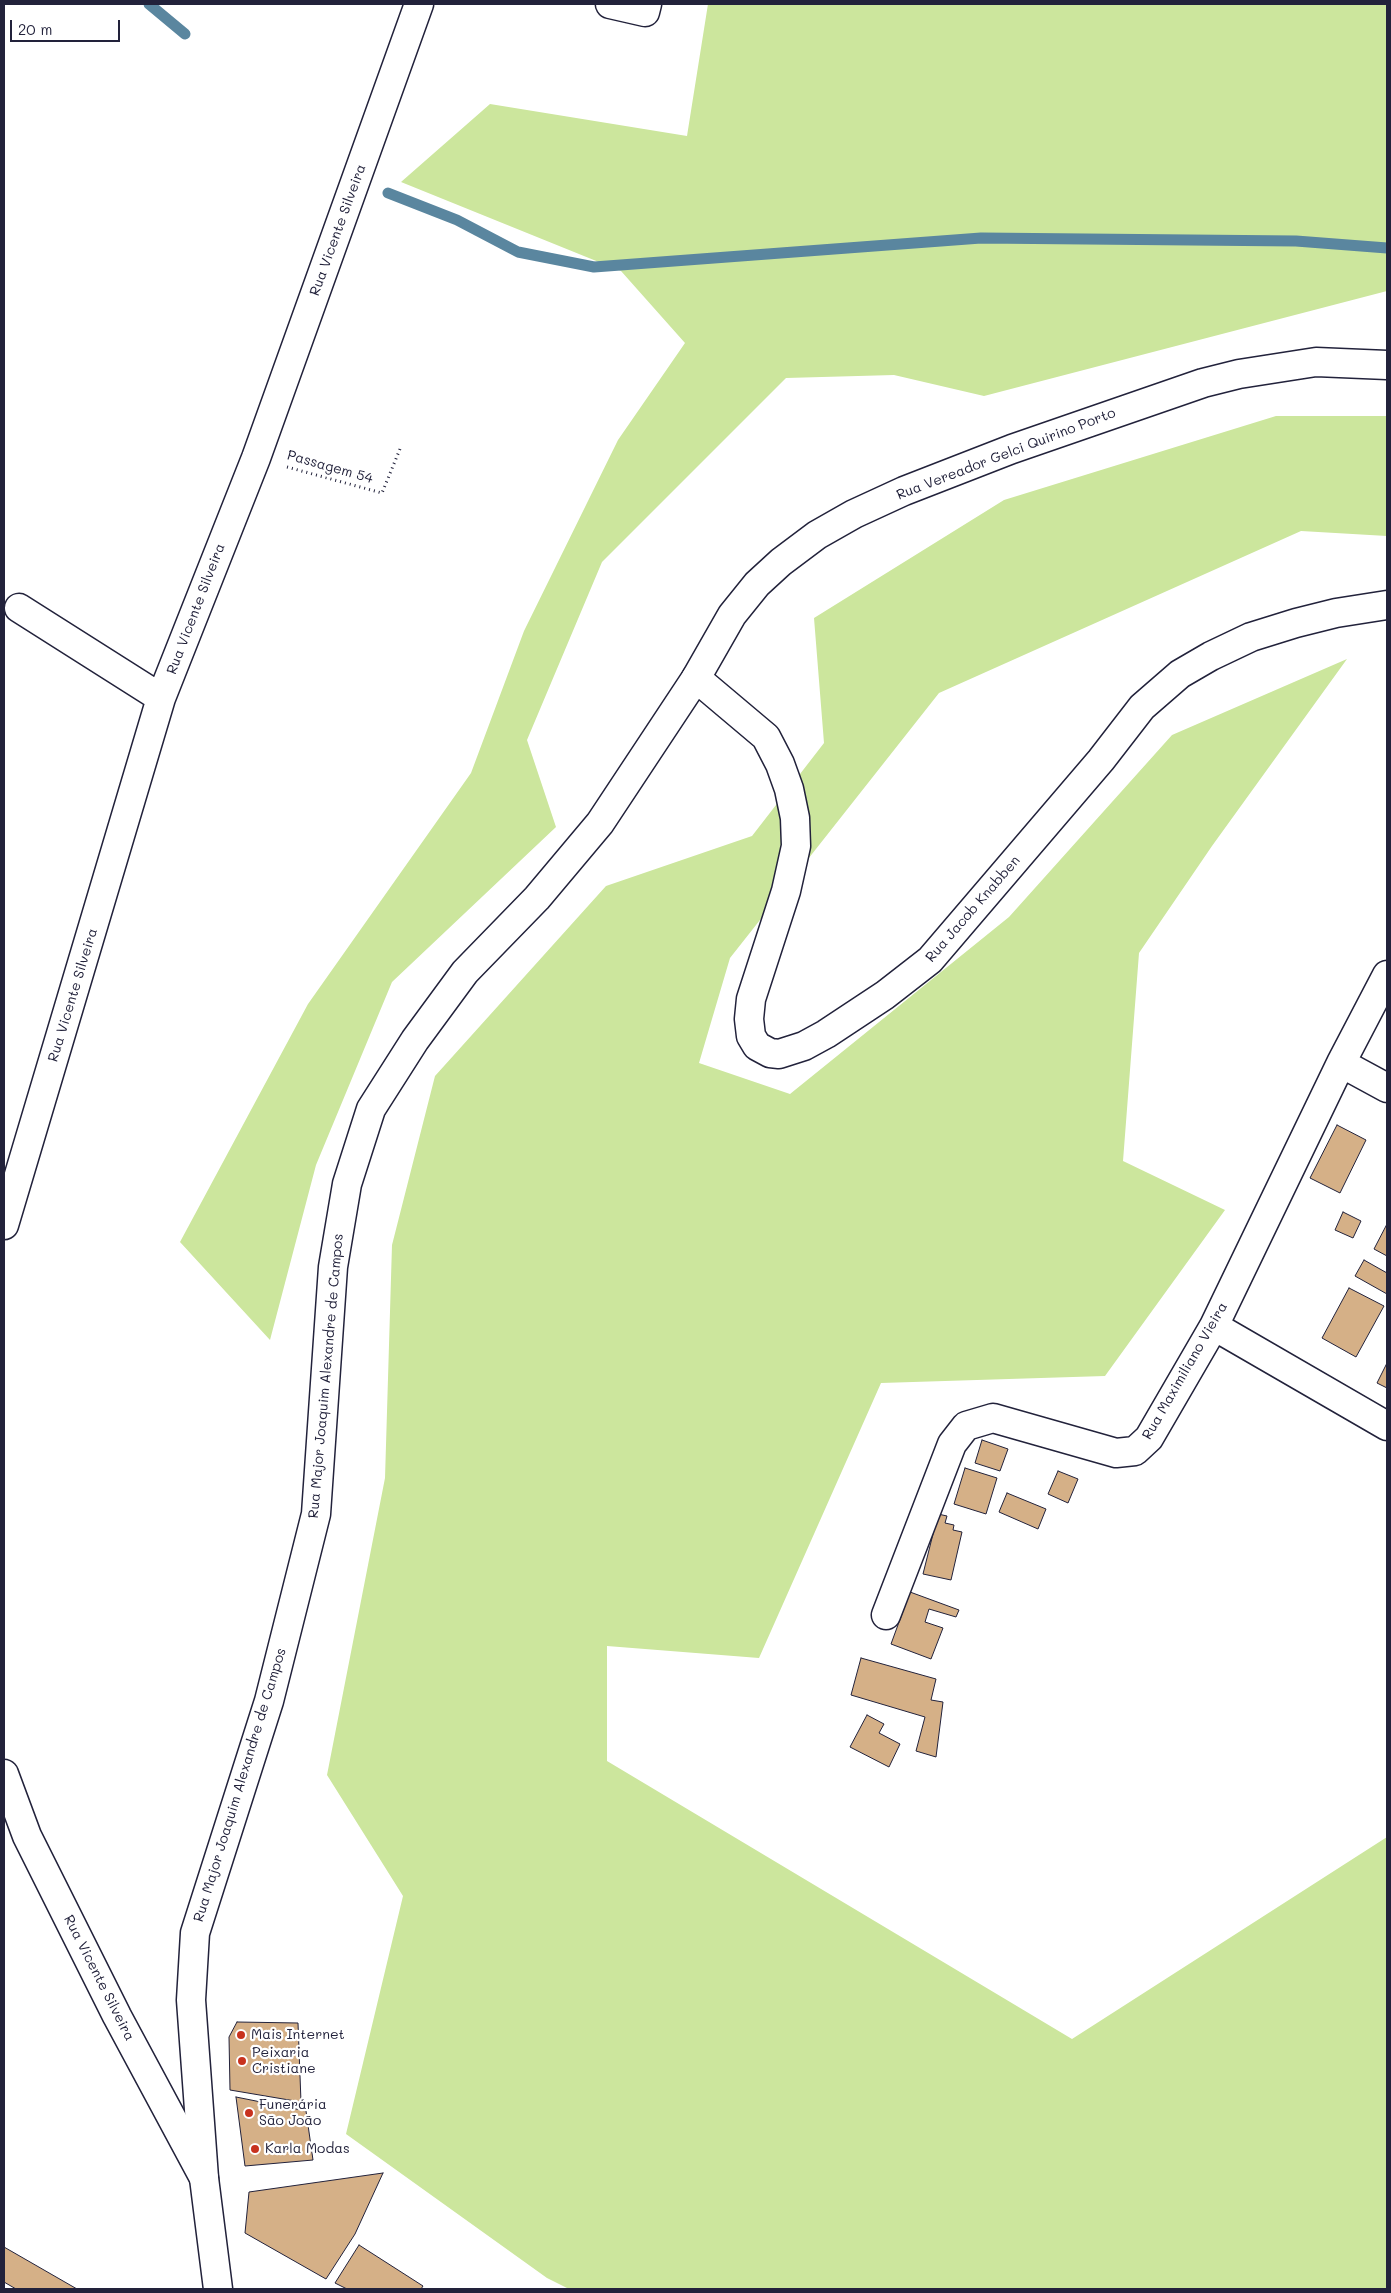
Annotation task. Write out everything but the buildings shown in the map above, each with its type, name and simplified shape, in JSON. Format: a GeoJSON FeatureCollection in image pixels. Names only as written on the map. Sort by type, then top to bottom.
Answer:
{"type":"FeatureCollection","features":[{"type":"Feature","properties":{"kind":"street","name":"Rua Vicente Silveira"},"geometry":{"type":"LineString","coordinates":[[4,1225],[161,698],[256,458],[419,4]]}},
{"type":"Feature","properties":{"kind":"street"},"geometry":{"type":"LineString","coordinates":[[610,4],[645,12],[647,4]]}},
{"type":"Feature","properties":{"kind":"street","name":"Rua Vereador Gelci Quirino Porto"},"geometry":{"type":"LineString","coordinates":[[696,678],[732,615],[757,584],[781,562],[824,531],[854,514],[896,495],[1012,449],[1203,383],[1239,374],[1316,362],[1387,365]]}},
{"type":"Feature","properties":{"kind":"street","name":"Rua Jacob Knabben"},"geometry":{"type":"LineString","coordinates":[[696,678],[766,737],[780,764],[789,789],[795,818],[796,846],[786,891],[752,999],[749,1019],[751,1036],[757,1046],[770,1053],[779,1054],[804,1046],[826,1034],[892,990],[930,960],[1101,760],[1142,707],[1180,674],[1211,656],[1260,634],[1336,613],[1387,605]]}},
{"type":"Feature","properties":{"kind":"street"},"geometry":{"type":"LineString","coordinates":[[19,608],[161,698]]}},
{"type":"Feature","properties":{"kind":"street","name":"Rua Major Joaquim Alexandre de Campos"},"geometry":{"type":"LineString","coordinates":[[218,2289],[204,2178],[191,2000],[195,1933],[269,1701],[316,1514],[333,1267],[347,1184],[371,1109],[416,1040],[465,972],[537,898],[600,823],[696,678]]}},
{"type":"Feature","properties":{"kind":"street","name":"Rua Maximiliano Vieira"},"geometry":{"type":"LineString","coordinates":[[886,1615],[952,1444],[966,1426],[993,1418],[1116,1453],[1135,1451],[1149,1438],[1214,1326],[1341,1063],[1387,975]]}},
{"type":"Feature","properties":{"kind":"street"},"geometry":{"type":"LineString","coordinates":[[1341,1063],[1387,1088]]}},
{"type":"Feature","properties":{"kind":"street"},"geometry":{"type":"LineString","coordinates":[[1214,1326],[1387,1426]]}},
{"type":"Feature","properties":{"kind":"street","name":"Rua Vicente Silveira"},"geometry":{"type":"LineString","coordinates":[[4,1774],[31,1845],[117,2016],[204,2178]]}},
{"type":"Feature","properties":{"kind":"path","name":"Passagem 54"},"geometry":{"type":"LineString","coordinates":[[256,458],[382,493],[400,449]]}},
{"type":"Feature","properties":{"kind":"green space"},"geometry":{"type":"Polygon","coordinates":[[[708,4],[1387,4],[1387,291],[984,396],[894,375],[786,378],[602,562],[527,740],[556,827],[392,982],[316,1165],[270,1340],[180,1242],[308,1004],[471,773],[524,631],[618,440],[685,343],[621,271],[401,182],[490,104],[687,136],[708,4]]]}},
{"type":"Feature","properties":{"kind":"green space"},"geometry":{"type":"Polygon","coordinates":[[[1276,416],[1387,416],[1387,536],[1301,531],[939,693],[730,958],[699,1063],[790,1094],[1009,917],[1172,735],[1347,659],[1212,846],[1139,953],[1123,1161],[1225,1210],[1105,1376],[881,1383],[759,1658],[607,1646],[607,1761],[1072,2039],[1387,1837],[1387,2289],[569,2289],[547,2278],[346,2134],[403,1896],[327,1775],[385,1478],[392,1245],[435,1076],[606,886],[752,836],[824,743],[814,618],[1004,500],[1276,416]]]}},
{"type":"Feature","properties":{"kind":"waterway"},"geometry":{"type":"LineString","coordinates":[[149,4],[185,34]]}},
{"type":"Feature","properties":{"kind":"waterway"},"geometry":{"type":"LineString","coordinates":[[388,193],[457,220],[518,252],[594,267],[981,238],[1296,241],[1387,248]]}},
{"type":"Feature","properties":{"kind":"place","name":"Mais Internet"},"geometry":{"type":"Point","coordinates":[241,2035]}},
{"type":"Feature","properties":{"kind":"place","name":"Peixaria Cristiane"},"geometry":{"type":"Point","coordinates":[242,2061]}},
{"type":"Feature","properties":{"kind":"place","name":"Funerária São João"},"geometry":{"type":"Point","coordinates":[249,2113]}},
{"type":"Feature","properties":{"kind":"place","name":"Karla Modas"},"geometry":{"type":"Point","coordinates":[255,2149]}}]}
